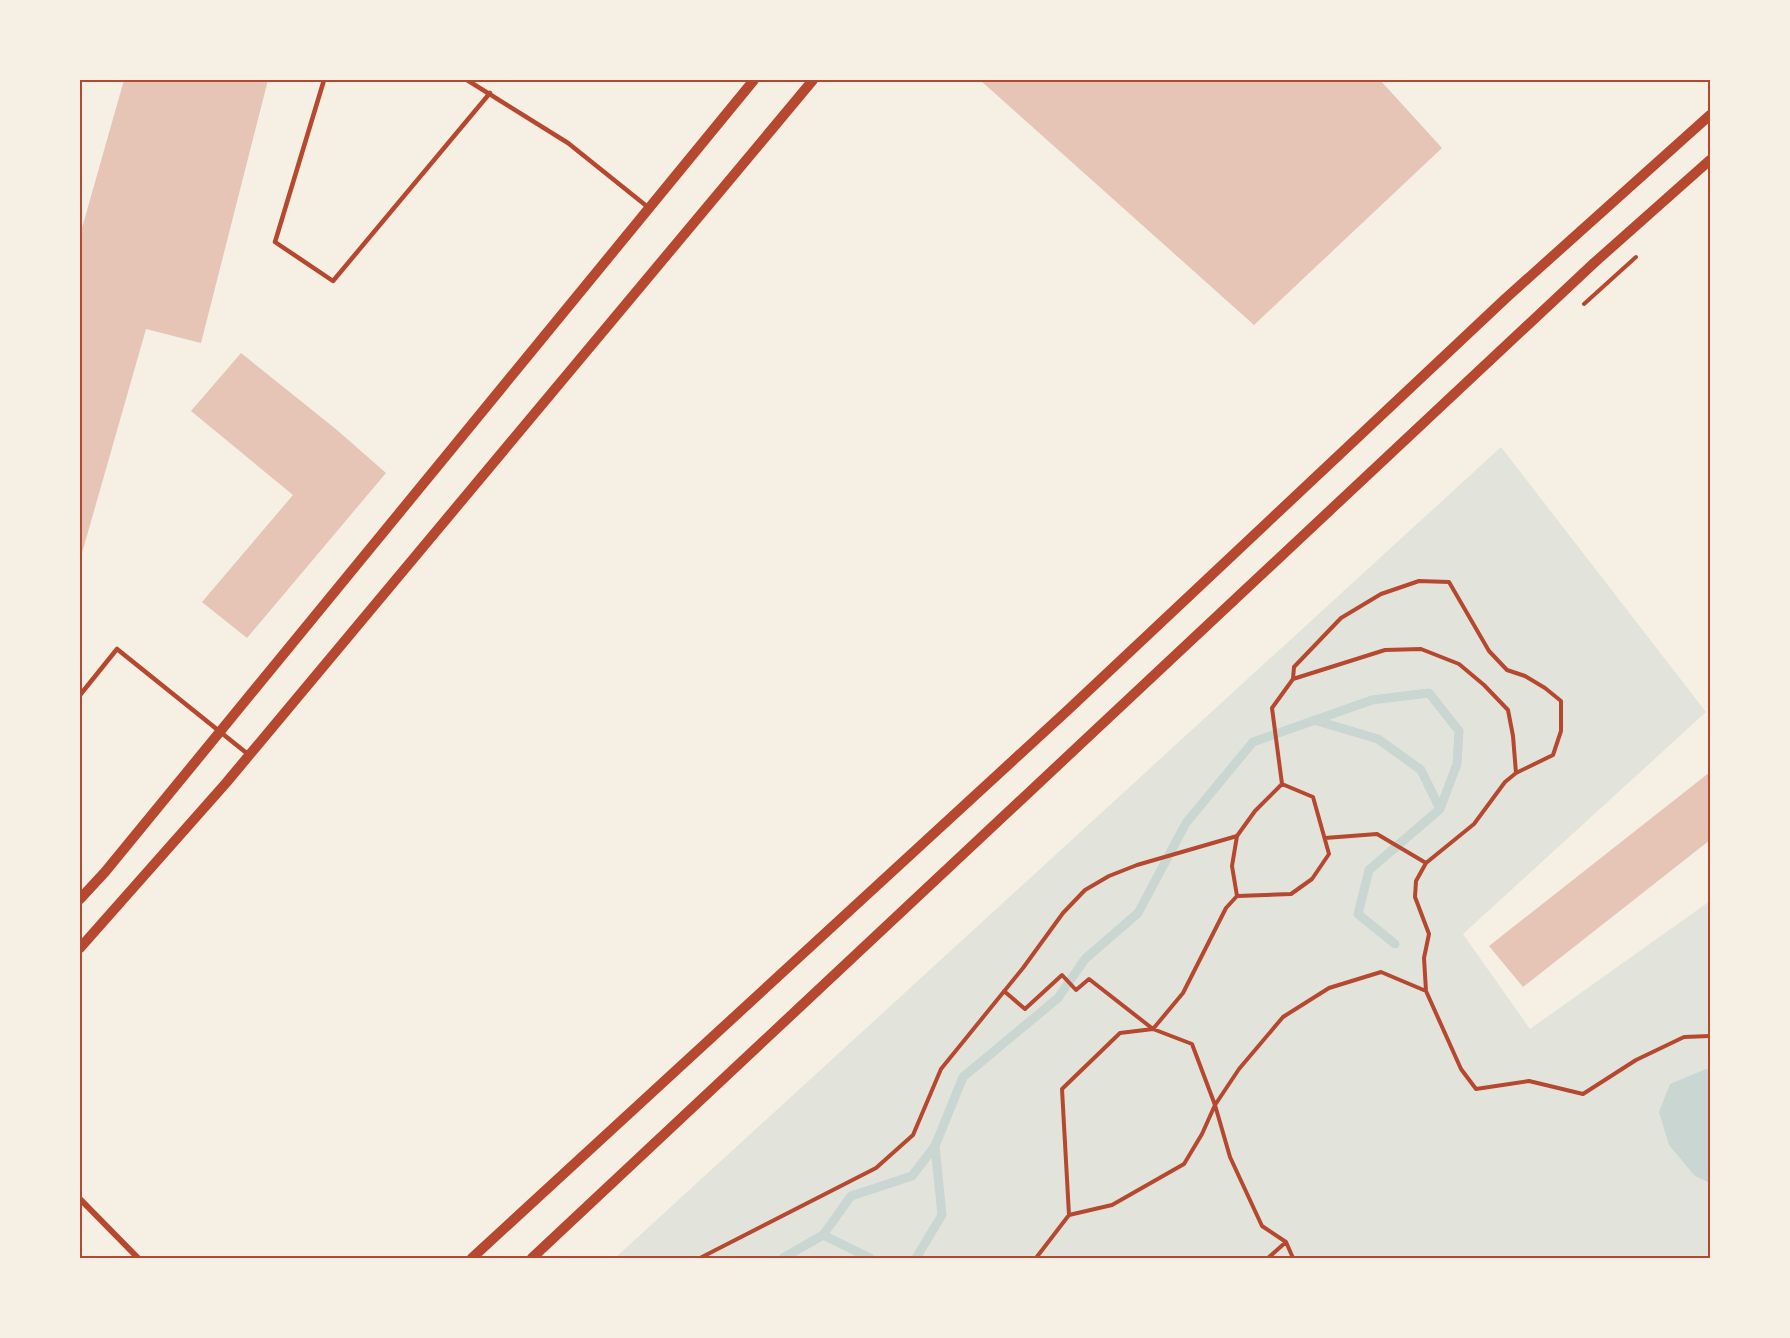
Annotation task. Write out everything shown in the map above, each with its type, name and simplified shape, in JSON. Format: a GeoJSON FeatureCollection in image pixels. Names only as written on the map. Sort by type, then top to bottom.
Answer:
{"type":"FeatureCollection","features":[{"type":"Feature","properties":{"kind":"street"},"geometry":{"type":"LineString","coordinates":[[80,899],[105,872],[754,80]]}},
{"type":"Feature","properties":{"kind":"street"},"geometry":{"type":"LineString","coordinates":[[80,948],[249,754],[813,80]]}},
{"type":"Feature","properties":{"kind":"street"},"geometry":{"type":"LineString","coordinates":[[472,1258],[1060,717],[1506,298],[1710,115]]}},
{"type":"Feature","properties":{"kind":"street"},"geometry":{"type":"LineString","coordinates":[[532,1258],[1594,263],[1710,160]]}},
{"type":"Feature","properties":{"kind":"street"},"geometry":{"type":"LineString","coordinates":[[80,1199],[138,1258]]}},
{"type":"Feature","properties":{"kind":"lane"},"geometry":{"type":"LineString","coordinates":[[324,80],[275,242],[333,282],[490,93]]}},
{"type":"Feature","properties":{"kind":"lane"},"geometry":{"type":"LineString","coordinates":[[467,80],[568,143],[649,208]]}},
{"type":"Feature","properties":{"kind":"lane"},"geometry":{"type":"LineString","coordinates":[[80,695],[117,649],[249,754]]}},
{"type":"Feature","properties":{"kind":"path"},"geometry":{"type":"LineString","coordinates":[[1282,784],[1272,708],[1293,679],[1294,667],[1341,618],[1381,594],[1419,581],[1449,582],[1489,651],[1508,670],[1525,676],[1562,701],[1561,732],[1554,755],[1516,773],[1504,782],[1474,824],[1426,862],[1416,881],[1415,897],[1429,934],[1424,958],[1426,992],[1461,1070],[1476,1089],[1529,1081],[1583,1094],[1636,1060],[1684,1037],[1710,1036]]}},
{"type":"Feature","properties":{"kind":"path"},"geometry":{"type":"LineString","coordinates":[[1293,679],[1385,650],[1420,649],[1459,664],[1484,685],[1508,710],[1516,773]]}},
{"type":"Feature","properties":{"kind":"path"},"geometry":{"type":"LineString","coordinates":[[1237,896],[1232,866],[1237,836],[1255,811],[1282,784]]}},
{"type":"Feature","properties":{"kind":"path"},"geometry":{"type":"LineString","coordinates":[[1069,1215],[1062,1089],[1120,1033],[1153,1029],[1183,993],[1226,908],[1237,896],[1291,894],[1312,879],[1329,854],[1313,797],[1282,784]]}},
{"type":"Feature","properties":{"kind":"path"},"geometry":{"type":"LineString","coordinates":[[1325,838],[1377,834],[1426,862]]}},
{"type":"Feature","properties":{"kind":"path"},"geometry":{"type":"LineString","coordinates":[[700,1258],[876,1168],[913,1135],[942,1069],[1063,913],[1085,890],[1109,876],[1156,859],[1237,836]]}},
{"type":"Feature","properties":{"kind":"path"},"geometry":{"type":"LineString","coordinates":[[1036,1258],[1069,1215],[1112,1205],[1184,1164],[1203,1134],[1215,1105],[1239,1070],[1283,1017],[1329,988],[1381,972],[1426,992]]}},
{"type":"Feature","properties":{"kind":"path"},"geometry":{"type":"LineString","coordinates":[[1004,991],[1025,1009],[1062,975],[1076,990],[1089,979],[1153,1029],[1192,1044],[1215,1105],[1230,1157],[1262,1226],[1286,1242],[1293,1258]]}},
{"type":"Feature","properties":{"kind":"path"},"geometry":{"type":"LineString","coordinates":[[1268,1258],[1286,1242]]}},
{"type":"Feature","properties":{"kind":"shaded area"},"geometry":{"type":"Polygon","coordinates":[[[1501,447],[1706,712],[1463,934],[1530,1029],[1710,901],[1710,1258],[615,1258],[1501,447]]]}},
{"type":"Feature","properties":{"kind":"shaded area"},"geometry":{"type":"Polygon","coordinates":[[[1710,1069],[1710,1183],[1695,1176],[1669,1145],[1659,1112],[1670,1084],[1710,1069]]]}},
{"type":"Feature","properties":{"kind":"building"},"geometry":{"type":"Polygon","coordinates":[[[124,80],[268,80],[201,343],[146,329],[80,560],[80,235],[124,80]]]}},
{"type":"Feature","properties":{"kind":"building"},"geometry":{"type":"Polygon","coordinates":[[[980,80],[1380,80],[1442,148],[1254,325],[980,80]]]}},
{"type":"Feature","properties":{"kind":"building"},"geometry":{"type":"Polygon","coordinates":[[[241,353],[337,430],[386,473],[247,638],[202,602],[293,495],[191,411],[241,353]]]}},
{"type":"Feature","properties":{"kind":"building"},"geometry":{"type":"Polygon","coordinates":[[[1710,772],[1710,840],[1523,987],[1489,946],[1710,772]]]}},
{"type":"Feature","properties":{"kind":"waterway"},"geometry":{"type":"LineString","coordinates":[[916,1258],[942,1215],[935,1146],[963,1077],[1058,998],[1085,959],[1138,913],[1186,823],[1253,742],[1372,700],[1429,693],[1459,731],[1457,764],[1440,809],[1369,870],[1358,914],[1395,944]]}},
{"type":"Feature","properties":{"kind":"waterway"},"geometry":{"type":"LineString","coordinates":[[1314,720],[1378,739],[1421,770],[1440,809]]}},
{"type":"Feature","properties":{"kind":"waterway"},"geometry":{"type":"LineString","coordinates":[[783,1258],[823,1235],[851,1196],[912,1176],[935,1146]]}},
{"type":"Feature","properties":{"kind":"waterway"},"geometry":{"type":"LineString","coordinates":[[823,1235],[870,1258]]}}]}
